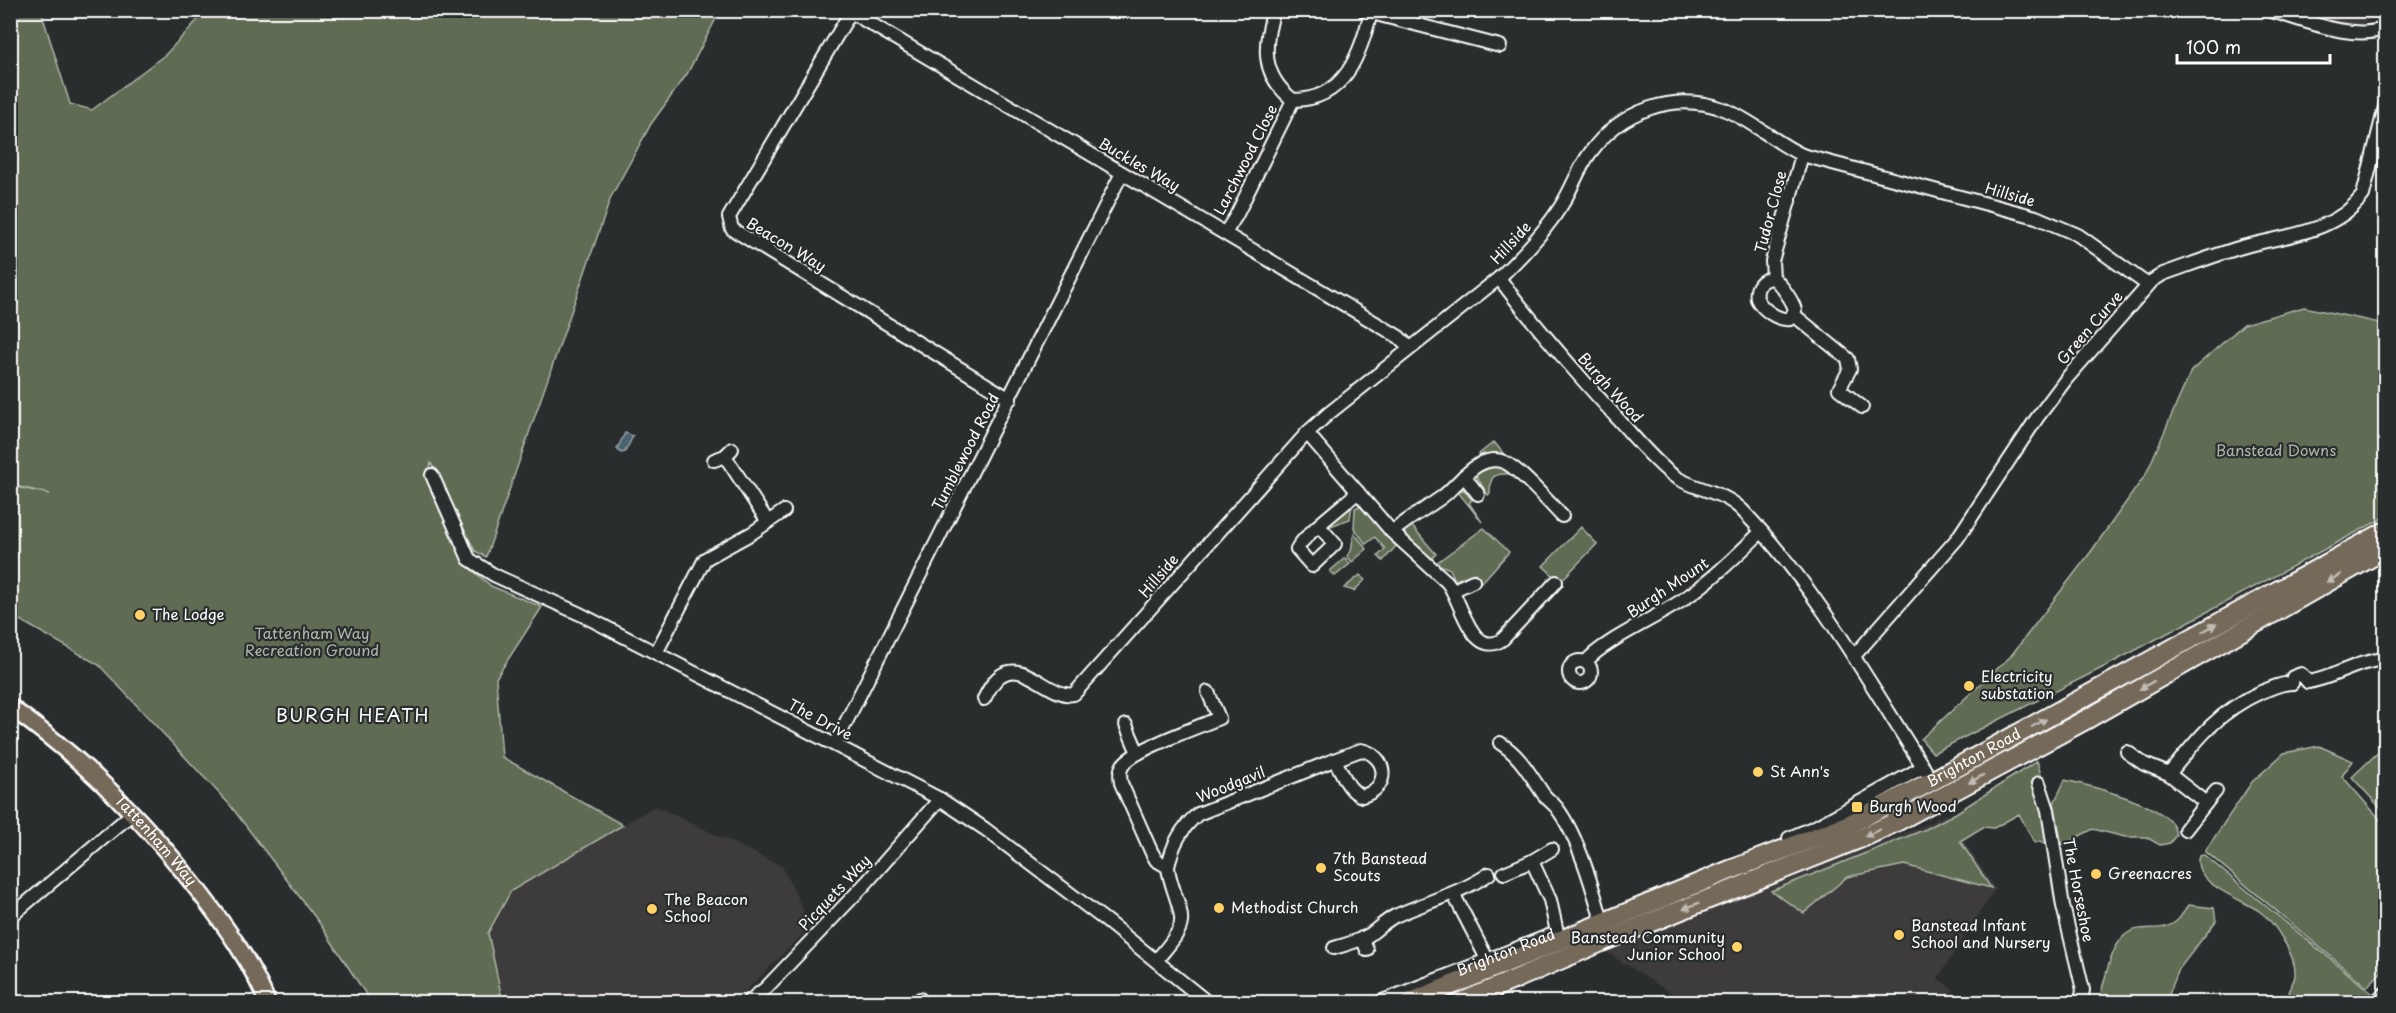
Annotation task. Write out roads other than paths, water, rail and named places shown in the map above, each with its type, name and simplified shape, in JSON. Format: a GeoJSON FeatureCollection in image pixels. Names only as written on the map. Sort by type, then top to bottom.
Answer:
{"type":"FeatureCollection","features":[{"type":"Feature","properties":{"kind":"highway","name":"Brighton Road"},"geometry":{"type":"LineString","coordinates":[[1411,1002],[1730,870],[1850,824],[1928,774],[2385,531]]}},
{"type":"Feature","properties":{"kind":"highway","name":"Brighton Road"},"geometry":{"type":"LineString","coordinates":[[1462,1002],[1604,940],[1864,837],[1896,822],[2089,718],[2385,549]]}},
{"type":"Feature","properties":{"kind":"main road","name":"Tattenham Way"},"geometry":{"type":"LineString","coordinates":[[10,706],[90,772],[133,813],[174,859],[241,951],[265,1002]]}},
{"type":"Feature","properties":{"kind":"main road"},"geometry":{"type":"LineString","coordinates":[[2378,1002],[2385,995]]}},
{"type":"Feature","properties":{"kind":"street","name":"Larchwood Close"},"geometry":{"type":"LineString","coordinates":[[1274,10],[1265,45],[1267,62],[1282,91],[1293,100],[1310,99],[1324,93],[1345,77],[1358,53],[1367,12],[1500,46]]}},
{"type":"Feature","properties":{"kind":"street"},"geometry":{"type":"LineString","coordinates":[[2268,10],[2313,16],[2354,33],[2375,33],[2385,28]]}},
{"type":"Feature","properties":{"kind":"street","name":"Buckles Way"},"geometry":{"type":"LineString","coordinates":[[851,11],[1399,337],[1410,348]]}},
{"type":"Feature","properties":{"kind":"street","name":"Beacon Way"},"geometry":{"type":"LineString","coordinates":[[851,11],[729,217],[729,223],[732,230],[1010,399]]}},
{"type":"Feature","properties":{"kind":"street","name":"Larchwood Close"},"geometry":{"type":"LineString","coordinates":[[1225,233],[1236,216],[1293,100]]}},
{"type":"Feature","properties":{"kind":"street","name":"Hillside"},"geometry":{"type":"LineString","coordinates":[[984,699],[997,678],[1010,672],[1026,674],[1064,694],[1074,693],[1307,433],[1499,278],[1546,228],[1571,190],[1588,155],[1599,141],[1613,127],[1642,110],[1689,102],[1721,108],[1743,117],[1784,146],[1802,154],[2036,217],[2078,235],[2148,285]]}},
{"type":"Feature","properties":{"kind":"street","name":"Green Curve"},"geometry":{"type":"LineString","coordinates":[[1854,656],[1957,539],[2055,394],[2148,285],[2163,274],[2241,247],[2319,228],[2339,219],[2356,205],[2363,195],[2385,103]]}},
{"type":"Feature","properties":{"kind":"street","name":"Tudor Close"},"geometry":{"type":"LineString","coordinates":[[1773,278],[1773,261],[1802,154]]}},
{"type":"Feature","properties":{"kind":"street","name":"Tumblewood Road"},"geometry":{"type":"LineString","coordinates":[[835,744],[1122,172]]}},
{"type":"Feature","properties":{"kind":"street","name":"Burgh Wood"},"geometry":{"type":"LineString","coordinates":[[1499,278],[1528,317],[1637,440],[1677,478],[1709,490],[1739,508],[1761,532],[1813,596],[1854,656],[1928,774]]}},
{"type":"Feature","properties":{"kind":"street"},"geometry":{"type":"LineString","coordinates":[[1773,278],[1792,301],[1796,310],[1794,315],[1790,319],[1780,318],[1759,303],[1756,299],[1757,289],[1763,281],[1773,278]]}},
{"type":"Feature","properties":{"kind":"street"},"geometry":{"type":"LineString","coordinates":[[1794,315],[1846,356],[1850,369],[1839,389],[1862,407]]}},
{"type":"Feature","properties":{"kind":"street"},"geometry":{"type":"LineString","coordinates":[[1307,433],[1392,532],[1454,590],[1471,632],[1483,641],[1492,644],[1503,639],[1556,582]]}},
{"type":"Feature","properties":{"kind":"street"},"geometry":{"type":"LineString","coordinates":[[724,455],[768,522]]}},
{"type":"Feature","properties":{"kind":"street"},"geometry":{"type":"LineString","coordinates":[[1392,532],[1445,495],[1464,476],[1492,460],[1503,462],[1515,470],[1562,516]]}},
{"type":"Feature","properties":{"kind":"street","name":"The Drive"},"geometry":{"type":"LineString","coordinates":[[432,474],[469,559],[494,575],[656,652],[940,799],[985,829],[1207,1002]]}},
{"type":"Feature","properties":{"kind":"street"},"geometry":{"type":"LineString","coordinates":[[1464,476],[1478,494]]}},
{"type":"Feature","properties":{"kind":"street"},"geometry":{"type":"LineString","coordinates":[[1319,526],[1358,492]]}},
{"type":"Feature","properties":{"kind":"street"},"geometry":{"type":"LineString","coordinates":[[656,652],[705,559],[752,533],[784,511]]}},
{"type":"Feature","properties":{"kind":"street","name":"Burgh Mount"},"geometry":{"type":"LineString","coordinates":[[1586,662],[1596,652],[1657,616],[1700,587],[1761,532]]}},
{"type":"Feature","properties":{"kind":"street"},"geometry":{"type":"LineString","coordinates":[[1454,590],[1473,581]]}},
{"type":"Feature","properties":{"kind":"street"},"geometry":{"type":"LineString","coordinates":[[2169,774],[2221,715],[2244,700],[2283,683],[2292,683],[2293,676],[2301,674],[2308,682],[2320,680],[2342,669],[2385,659]]}},
{"type":"Feature","properties":{"kind":"street"},"geometry":{"type":"LineString","coordinates":[[1168,867],[1156,860],[1150,851],[1119,774],[1122,766],[1134,756],[1219,718],[1208,692]]}},
{"type":"Feature","properties":{"kind":"street"},"geometry":{"type":"LineString","coordinates":[[1126,725],[1134,756]]}},
{"type":"Feature","properties":{"kind":"street"},"geometry":{"type":"LineString","coordinates":[[1500,743],[1512,751],[1557,809],[1587,871],[1600,914]]}},
{"type":"Feature","properties":{"kind":"street"},"geometry":{"type":"LineString","coordinates":[[2127,752],[2144,764],[2169,774],[2206,803]]}},
{"type":"Feature","properties":{"kind":"street","name":"Woodgavil"},"geometry":{"type":"LineString","coordinates":[[1156,961],[1179,929],[1182,921],[1170,884],[1168,867],[1175,842],[1188,823],[1198,813],[1334,760]]}},
{"type":"Feature","properties":{"kind":"street","name":"Brighton Road"},"geometry":{"type":"LineString","coordinates":[[1380,1002],[1817,826],[1928,774]]}},
{"type":"Feature","properties":{"kind":"street","name":"The Horseshoe"},"geometry":{"type":"LineString","coordinates":[[2040,783],[2048,810],[2063,906],[2083,990],[2081,1002]]}},
{"type":"Feature","properties":{"kind":"street"},"geometry":{"type":"LineString","coordinates":[[2185,830],[2216,791]]}},
{"type":"Feature","properties":{"kind":"street","name":"Picquets Way"},"geometry":{"type":"LineString","coordinates":[[748,1002],[766,988],[867,882],[940,799]]}},
{"type":"Feature","properties":{"kind":"street"},"geometry":{"type":"LineString","coordinates":[[10,917],[133,813]]}},
{"type":"Feature","properties":{"kind":"street"},"geometry":{"type":"LineString","coordinates":[[1504,873],[1533,861],[1552,849]]}},
{"type":"Feature","properties":{"kind":"street"},"geometry":{"type":"LineString","coordinates":[[1533,861],[1550,900],[1557,932]]}},
{"type":"Feature","properties":{"kind":"street"},"geometry":{"type":"LineString","coordinates":[[1334,948],[1365,944],[1385,922],[1453,893],[1489,874]]}},
{"type":"Feature","properties":{"kind":"street"},"geometry":{"type":"LineString","coordinates":[[1453,893],[1487,959]]}},
{"type":"Feature","properties":{"kind":"water"},"geometry":{"type":"Polygon","coordinates":[[[625,433],[633,436],[625,452],[621,453],[617,449],[625,433]]]}},
{"type":"Feature","properties":{"kind":"place","name":"The Lodge"},"geometry":{"type":"Point","coordinates":[140,615]}},
{"type":"Feature","properties":{"kind":"place","name":"Electricity substation"},"geometry":{"type":"Point","coordinates":[1969,686]}},
{"type":"Feature","properties":{"kind":"place","name":"St Ann's"},"geometry":{"type":"Point","coordinates":[1758,772]}},
{"type":"Feature","properties":{"kind":"place","name":"Burgh Wood"},"geometry":{"type":"Point","coordinates":[1857,807]}},
{"type":"Feature","properties":{"kind":"place","name":"7th Banstead Scouts"},"geometry":{"type":"Point","coordinates":[1321,868]}},
{"type":"Feature","properties":{"kind":"place","name":"Greenacres"},"geometry":{"type":"Point","coordinates":[2096,874]}},
{"type":"Feature","properties":{"kind":"place","name":"Methodist Church"},"geometry":{"type":"Point","coordinates":[1219,908]}},
{"type":"Feature","properties":{"kind":"place","name":"The Beacon School"},"geometry":{"type":"Point","coordinates":[652,909]}},
{"type":"Feature","properties":{"kind":"place","name":"Banstead Infant School and Nursery"},"geometry":{"type":"Point","coordinates":[1899,935]}},
{"type":"Feature","properties":{"kind":"place","name":"Banstead Community Junior School"},"geometry":{"type":"Point","coordinates":[1737,947]}},
{"type":"Feature","properties":{"kind":"district","name":"BURGH HEATH"},"geometry":{"type":"Point","coordinates":[353,716]}},
{"type":"Feature","properties":{"kind":"park label","name":"Banstead Downs"},"geometry":{"type":"Point","coordinates":[2276,451]}},
{"type":"Feature","properties":{"kind":"park label","name":"Tattenham Way Recreation Ground"},"geometry":{"type":"Point","coordinates":[312,642]}}]}
